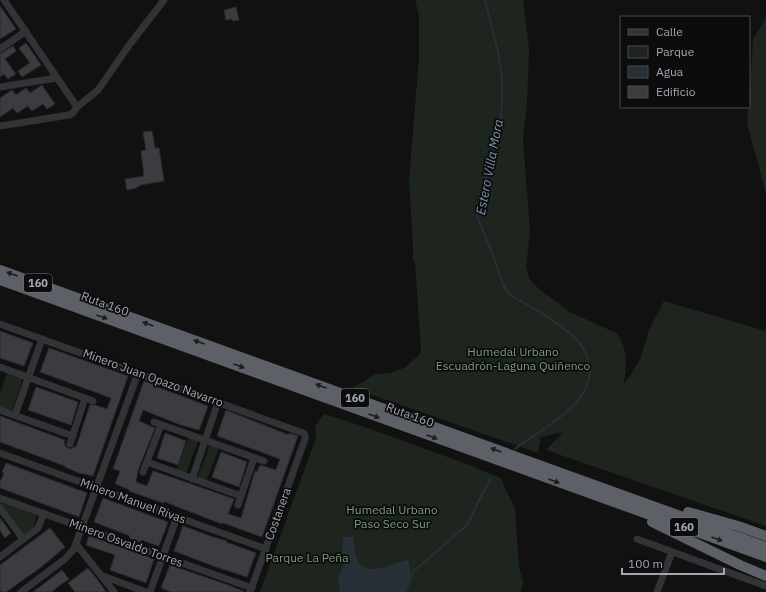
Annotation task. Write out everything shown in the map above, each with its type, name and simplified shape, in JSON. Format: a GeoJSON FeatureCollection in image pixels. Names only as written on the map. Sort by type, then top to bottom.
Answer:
{"type":"FeatureCollection","features":[{"type":"Feature","properties":{"kind":"highway","name":"Ruta 160"},"geometry":{"type":"LineString","coordinates":[[0,270],[766,547]]}},
{"type":"Feature","properties":{"kind":"highway","name":"Ruta 160"},"geometry":{"type":"LineString","coordinates":[[0,280],[766,557]]}},
{"type":"Feature","properties":{"kind":"highway"},"geometry":{"type":"LineString","coordinates":[[601,497],[733,561],[764,582]]}},
{"type":"Feature","properties":{"kind":"highway"},"geometry":{"type":"LineString","coordinates":[[633,498],[726,522],[766,536]]}},
{"type":"Feature","properties":{"kind":"street"},"geometry":{"type":"LineString","coordinates":[[0,126],[70,115],[73,113],[77,107],[98,90],[130,44],[164,0]]}},
{"type":"Feature","properties":{"kind":"street"},"geometry":{"type":"LineString","coordinates":[[3,3],[26,32],[77,107]]}},
{"type":"Feature","properties":{"kind":"street"},"geometry":{"type":"LineString","coordinates":[[0,49],[26,32]]}},
{"type":"Feature","properties":{"kind":"street"},"geometry":{"type":"LineString","coordinates":[[0,87],[57,78]]}},
{"type":"Feature","properties":{"kind":"street","name":"Minero Juan Opazo Navarro"},"geometry":{"type":"LineString","coordinates":[[0,324],[301,431],[305,435]]}},
{"type":"Feature","properties":{"kind":"street"},"geometry":{"type":"LineString","coordinates":[[15,415],[42,339]]}},
{"type":"Feature","properties":{"kind":"street"},"geometry":{"type":"LineString","coordinates":[[0,367],[93,401]]}},
{"type":"Feature","properties":{"kind":"street"},"geometry":{"type":"LineString","coordinates":[[21,592],[69,556],[76,544],[138,373]]}},
{"type":"Feature","properties":{"kind":"street"},"geometry":{"type":"LineString","coordinates":[[70,444],[85,398]]}},
{"type":"Feature","properties":{"kind":"street"},"geometry":{"type":"LineString","coordinates":[[192,479],[218,402]]}},
{"type":"Feature","properties":{"kind":"street"},"geometry":{"type":"LineString","coordinates":[[0,410],[72,436]]}},
{"type":"Feature","properties":{"kind":"street"},"geometry":{"type":"LineString","coordinates":[[143,472],[158,424],[264,461]]}},
{"type":"Feature","properties":{"kind":"street","name":"Costanera"},"geometry":{"type":"LineString","coordinates":[[251,590],[305,439],[305,435]]}},
{"type":"Feature","properties":{"kind":"street","name":"Minero Manuel Rivas"},"geometry":{"type":"LineString","coordinates":[[0,455],[266,548]]}},
{"type":"Feature","properties":{"kind":"street"},"geometry":{"type":"LineString","coordinates":[[238,504],[254,458]]}},
{"type":"Feature","properties":{"kind":"street"},"geometry":{"type":"LineString","coordinates":[[147,462],[241,496]]}},
{"type":"Feature","properties":{"kind":"street","name":"Minero Osvaldo Torres"},"geometry":{"type":"LineString","coordinates":[[0,498],[163,556],[251,590]]}},
{"type":"Feature","properties":{"kind":"street"},"geometry":{"type":"LineString","coordinates":[[0,508],[23,539]]}},
{"type":"Feature","properties":{"kind":"street"},"geometry":{"type":"LineString","coordinates":[[0,557],[38,528],[44,514]]}},
{"type":"Feature","properties":{"kind":"street"},"geometry":{"type":"LineString","coordinates":[[150,592],[177,517]]}},
{"type":"Feature","properties":{"kind":"street"},"geometry":{"type":"LineString","coordinates":[[637,539],[764,582],[757,592]]}},
{"type":"Feature","properties":{"kind":"street"},"geometry":{"type":"LineString","coordinates":[[76,544],[114,592]]}},
{"type":"Feature","properties":{"kind":"street"},"geometry":{"type":"LineString","coordinates":[[657,592],[672,552]]}},
{"type":"Feature","properties":{"kind":"street"},"geometry":{"type":"LineString","coordinates":[[102,576],[146,592]]}},
{"type":"Feature","properties":{"kind":"green space","name":"Humedal Urbano Escuadrón-Laguna Quiñenco"},"geometry":{"type":"Polygon","coordinates":[[[415,0],[523,0],[529,49],[527,104],[523,139],[530,231],[526,267],[530,280],[538,288],[570,312],[616,333],[623,345],[626,358],[623,386],[640,360],[649,330],[664,301],[766,331],[766,526],[546,450],[563,432],[541,437],[538,453],[353,388],[375,374],[389,373],[404,368],[417,357],[421,351],[415,262],[413,260],[409,181],[419,57],[419,16],[415,0]]]}},
{"type":"Feature","properties":{"kind":"green space"},"geometry":{"type":"Polygon","coordinates":[[[766,18],[766,193],[747,124],[748,108],[750,108],[753,39],[766,18]]]}},
{"type":"Feature","properties":{"kind":"green space"},"geometry":{"type":"Polygon","coordinates":[[[7,373],[23,378],[12,411],[0,407],[0,394],[7,373]]]}},
{"type":"Feature","properties":{"kind":"green space","name":"Humedal Urbano Paso Seco Sur"},"geometry":{"type":"Polygon","coordinates":[[[324,414],[473,466],[501,478],[515,507],[519,567],[523,582],[521,592],[260,592],[316,438],[315,426],[324,414]]]}},
{"type":"Feature","properties":{"kind":"green space"},"geometry":{"type":"Polygon","coordinates":[[[189,437],[197,440],[198,442],[186,473],[176,471],[189,437]]]}},
{"type":"Feature","properties":{"kind":"green space"},"geometry":{"type":"Polygon","coordinates":[[[210,445],[219,448],[206,482],[197,478],[210,445]]]}},
{"type":"Feature","properties":{"kind":"green space"},"geometry":{"type":"Polygon","coordinates":[[[0,500],[37,513],[34,526],[24,535],[0,504],[0,500]]]}},
{"type":"Feature","properties":{"kind":"water"},"geometry":{"type":"Polygon","coordinates":[[[343,537],[354,537],[354,548],[357,559],[363,567],[368,569],[375,569],[408,560],[411,577],[410,584],[406,592],[340,592],[338,578],[344,565],[342,553],[343,537]]]}},
{"type":"Feature","properties":{"kind":"building"},"geometry":{"type":"Polygon","coordinates":[[[0,6],[16,29],[0,39],[0,6]]]}},
{"type":"Feature","properties":{"kind":"building"},"geometry":{"type":"Polygon","coordinates":[[[236,7],[239,20],[226,20],[224,10],[236,7]]]}},
{"type":"Feature","properties":{"kind":"building"},"geometry":{"type":"Polygon","coordinates":[[[26,43],[41,65],[22,77],[18,71],[30,63],[19,48],[26,43]]]}},
{"type":"Feature","properties":{"kind":"building"},"geometry":{"type":"Polygon","coordinates":[[[13,46],[16,51],[5,59],[16,74],[8,79],[4,74],[0,77],[0,54],[13,46]]]}},
{"type":"Feature","properties":{"kind":"building"},"geometry":{"type":"Polygon","coordinates":[[[42,85],[55,104],[47,109],[43,104],[32,111],[28,106],[17,113],[13,108],[0,117],[0,98],[12,90],[16,95],[26,88],[30,93],[42,85]]]}},
{"type":"Feature","properties":{"kind":"building"},"geometry":{"type":"Polygon","coordinates":[[[152,131],[155,148],[159,148],[164,181],[140,185],[137,188],[127,190],[125,179],[144,176],[141,151],[146,150],[143,132],[152,131]]]}},
{"type":"Feature","properties":{"kind":"building"},"geometry":{"type":"Polygon","coordinates":[[[0,331],[33,343],[24,366],[0,358],[0,331]]]}},
{"type":"Feature","properties":{"kind":"building"},"geometry":{"type":"Polygon","coordinates":[[[49,348],[128,376],[93,476],[79,473],[65,466],[0,442],[0,416],[65,440],[64,443],[66,447],[71,449],[76,447],[90,405],[107,409],[111,398],[40,372],[49,348]]]}},
{"type":"Feature","properties":{"kind":"building"},"geometry":{"type":"Polygon","coordinates":[[[144,381],[208,406],[199,430],[178,424],[143,410],[139,421],[155,428],[138,470],[136,482],[147,486],[153,471],[168,476],[234,499],[228,514],[241,518],[255,471],[257,472],[260,465],[276,470],[280,459],[217,436],[226,410],[289,435],[289,433],[298,436],[262,537],[223,523],[222,524],[165,502],[163,503],[129,491],[130,490],[115,484],[120,471],[113,469],[144,381]]]}},
{"type":"Feature","properties":{"kind":"building"},"geometry":{"type":"Polygon","coordinates":[[[36,387],[78,402],[71,425],[28,410],[36,387]]]}},
{"type":"Feature","properties":{"kind":"building"},"geometry":{"type":"Polygon","coordinates":[[[165,433],[186,441],[178,465],[157,458],[165,433]]]}},
{"type":"Feature","properties":{"kind":"building"},"geometry":{"type":"Polygon","coordinates":[[[221,452],[247,462],[239,487],[212,477],[221,452]]]}},
{"type":"Feature","properties":{"kind":"building"},"geometry":{"type":"Polygon","coordinates":[[[6,463],[87,493],[79,517],[0,488],[0,482],[4,473],[2,472],[6,463]]]}},
{"type":"Feature","properties":{"kind":"building"},"geometry":{"type":"Polygon","coordinates":[[[103,498],[168,522],[159,546],[129,538],[130,536],[94,522],[103,498]]]}},
{"type":"Feature","properties":{"kind":"building"},"geometry":{"type":"Polygon","coordinates":[[[0,518],[11,533],[5,538],[0,531],[0,518]]]}},
{"type":"Feature","properties":{"kind":"building"},"geometry":{"type":"Polygon","coordinates":[[[183,526],[256,553],[247,577],[174,551],[183,526]]]}},
{"type":"Feature","properties":{"kind":"building"},"geometry":{"type":"Polygon","coordinates":[[[50,528],[65,547],[40,568],[6,592],[1,592],[0,565],[50,528]]]}},
{"type":"Feature","properties":{"kind":"building"},"geometry":{"type":"Polygon","coordinates":[[[89,536],[154,559],[146,583],[110,570],[115,555],[86,545],[89,536]]]}},
{"type":"Feature","properties":{"kind":"building"},"geometry":{"type":"Polygon","coordinates":[[[170,565],[245,592],[171,592],[161,588],[170,565]]]}},
{"type":"Feature","properties":{"kind":"building"},"geometry":{"type":"Polygon","coordinates":[[[88,568],[106,592],[75,592],[68,583],[88,568]]]}},
{"type":"Feature","properties":{"kind":"building"},"geometry":{"type":"Polygon","coordinates":[[[62,570],[69,579],[52,592],[33,592],[62,570]]]}},
{"type":"Feature","properties":{"kind":"waterway","name":"Estero Villa Mora"},"geometry":{"type":"LineString","coordinates":[[485,0],[498,52],[502,78],[502,102],[501,116],[486,179],[484,206],[477,216],[507,291],[515,298],[548,317],[576,338],[586,354],[590,372],[587,386],[571,408],[549,426],[515,449]]}},
{"type":"Feature","properties":{"kind":"waterway","name":"Estero Villa Mora"},"geometry":{"type":"LineString","coordinates":[[410,578],[414,571],[468,524],[491,478]]}},
{"type":"Feature","properties":{"kind":"park label","name":"Parque La Peña"},"geometry":{"type":"Point","coordinates":[307,558]}}]}
